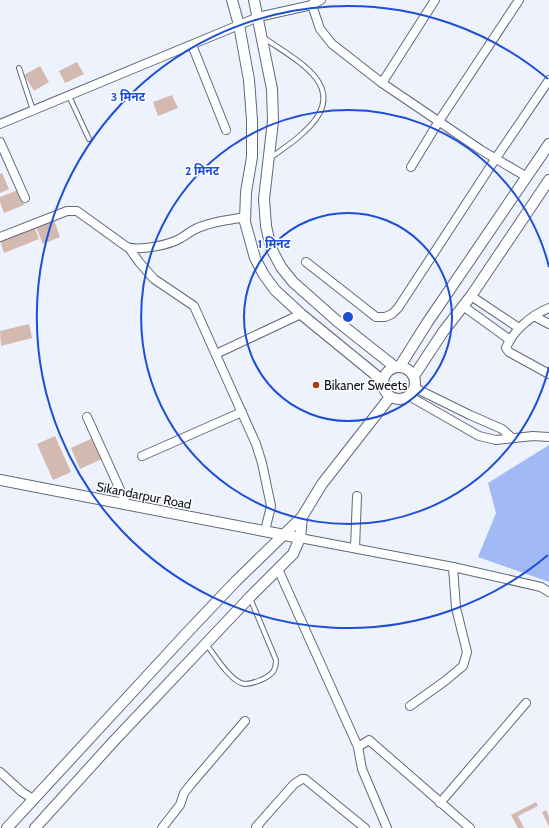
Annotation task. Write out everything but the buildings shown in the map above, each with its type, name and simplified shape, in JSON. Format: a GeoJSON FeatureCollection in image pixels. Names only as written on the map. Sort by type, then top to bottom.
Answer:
{"type":"FeatureCollection","features":[{"type":"Feature","properties":{"kind":"street"},"geometry":{"type":"LineString","coordinates":[[232,0],[239,24],[249,80],[252,120],[252,157],[246,192],[245,222],[256,258],[264,275],[275,290],[301,314],[383,381]]}},
{"type":"Feature","properties":{"kind":"street"},"geometry":{"type":"LineString","coordinates":[[254,0],[272,89],[273,121],[264,199],[266,226],[271,248],[292,282],[337,321],[397,367],[408,369],[414,376],[416,388],[409,396],[400,399],[390,397],[384,390],[384,377],[388,371],[397,367],[549,144]]}},
{"type":"Feature","properties":{"kind":"street"},"geometry":{"type":"LineString","coordinates":[[0,124],[239,24],[258,17],[322,0]]}},
{"type":"Feature","properties":{"kind":"street"},"geometry":{"type":"LineString","coordinates":[[382,83],[435,0]]}},
{"type":"Feature","properties":{"kind":"street"},"geometry":{"type":"LineString","coordinates":[[411,166],[519,0]]}},
{"type":"Feature","properties":{"kind":"street"},"geometry":{"type":"LineString","coordinates":[[313,2],[320,28],[332,44],[382,83],[481,150],[527,177]]}},
{"type":"Feature","properties":{"kind":"street"},"geometry":{"type":"LineString","coordinates":[[192,44],[226,130]]}},
{"type":"Feature","properties":{"kind":"street"},"geometry":{"type":"LineString","coordinates":[[306,262],[376,316],[385,317],[392,314],[409,292],[496,158],[549,80]]}},
{"type":"Feature","properties":{"kind":"street"},"geometry":{"type":"LineString","coordinates":[[0,142],[25,198]]}},
{"type":"Feature","properties":{"kind":"street"},"geometry":{"type":"LineString","coordinates":[[414,376],[443,332],[472,296],[549,180]]}},
{"type":"Feature","properties":{"kind":"street"},"geometry":{"type":"LineString","coordinates":[[0,237],[72,210],[129,248],[139,262],[154,278],[194,306],[256,444],[271,506],[265,531]]}},
{"type":"Feature","properties":{"kind":"street"},"geometry":{"type":"LineString","coordinates":[[129,248],[142,249],[169,243],[180,239],[201,226],[214,222],[245,217]]}},
{"type":"Feature","properties":{"kind":"street"},"geometry":{"type":"LineString","coordinates":[[472,296],[519,328]]}},
{"type":"Feature","properties":{"kind":"street"},"geometry":{"type":"LineString","coordinates":[[463,306],[510,340]]}},
{"type":"Feature","properties":{"kind":"street"},"geometry":{"type":"LineString","coordinates":[[549,308],[534,316],[519,328],[506,348],[509,352],[549,374]]}},
{"type":"Feature","properties":{"kind":"street"},"geometry":{"type":"LineString","coordinates":[[216,354],[301,314]]}},
{"type":"Feature","properties":{"kind":"street"},"geometry":{"type":"LineString","coordinates":[[534,316],[549,324]]}},
{"type":"Feature","properties":{"kind":"street"},"geometry":{"type":"LineString","coordinates":[[416,388],[470,416],[502,429],[512,438]]}},
{"type":"Feature","properties":{"kind":"street"},"geometry":{"type":"LineString","coordinates":[[409,396],[479,436],[496,440],[549,437]]}},
{"type":"Feature","properties":{"kind":"street"},"geometry":{"type":"LineString","coordinates":[[7,828],[184,636],[282,535],[302,517],[322,484],[390,397]]}},
{"type":"Feature","properties":{"kind":"street"},"geometry":{"type":"LineString","coordinates":[[142,456],[242,412]]}},
{"type":"Feature","properties":{"kind":"street"},"geometry":{"type":"LineString","coordinates":[[87,417],[126,505]]}},
{"type":"Feature","properties":{"kind":"street","name":"Sikandarpur Road"},"geometry":{"type":"LineString","coordinates":[[0,480],[300,538]]}},
{"type":"Feature","properties":{"kind":"street"},"geometry":{"type":"LineString","coordinates":[[355,548],[356,496]]}},
{"type":"Feature","properties":{"kind":"street"},"geometry":{"type":"LineString","coordinates":[[37,827],[113,742],[250,597],[293,554],[300,538],[302,517]]}},
{"type":"Feature","properties":{"kind":"street"},"geometry":{"type":"LineString","coordinates":[[300,538],[453,567],[541,587],[549,592]]}},
{"type":"Feature","properties":{"kind":"street"},"geometry":{"type":"LineString","coordinates":[[410,706],[463,666],[467,652],[456,608],[453,567]]}},
{"type":"Feature","properties":{"kind":"street"},"geometry":{"type":"LineString","coordinates":[[278,569],[358,747],[362,769],[387,828]]}},
{"type":"Feature","properties":{"kind":"street"},"geometry":{"type":"LineString","coordinates":[[440,803],[526,703]]}},
{"type":"Feature","properties":{"kind":"street"},"geometry":{"type":"LineString","coordinates":[[162,828],[180,805],[184,793],[192,782],[245,721]]}},
{"type":"Feature","properties":{"kind":"street"},"geometry":{"type":"LineString","coordinates":[[358,747],[369,740],[470,828]]}},
{"type":"Feature","properties":{"kind":"street"},"geometry":{"type":"LineString","coordinates":[[0,772],[22,792],[33,799]]}},
{"type":"Feature","properties":{"kind":"street"},"geometry":{"type":"LineString","coordinates":[[256,828],[294,784],[302,779],[306,779],[365,828]]}},
{"type":"Feature","properties":{"kind":"lane"},"geometry":{"type":"LineString","coordinates":[[262,37],[311,72],[318,80],[324,99],[322,109],[316,120],[304,132],[269,160]]}},
{"type":"Feature","properties":{"kind":"lane"},"geometry":{"type":"LineString","coordinates":[[19,68],[34,110]]}},
{"type":"Feature","properties":{"kind":"lane"},"geometry":{"type":"LineString","coordinates":[[69,96],[89,139]]}},
{"type":"Feature","properties":{"kind":"lane"},"geometry":{"type":"LineString","coordinates":[[206,643],[227,671],[244,684],[253,683],[272,674],[276,668],[276,660],[250,597]]}},
{"type":"Feature","properties":{"kind":"water"},"geometry":{"type":"Polygon","coordinates":[[[549,445],[549,582],[478,557],[496,513],[488,483],[549,445]]]}},
{"type":"Feature","properties":{"kind":"place","name":"Bikaner Sweets"},"geometry":{"type":"Point","coordinates":[316,385]}}]}
